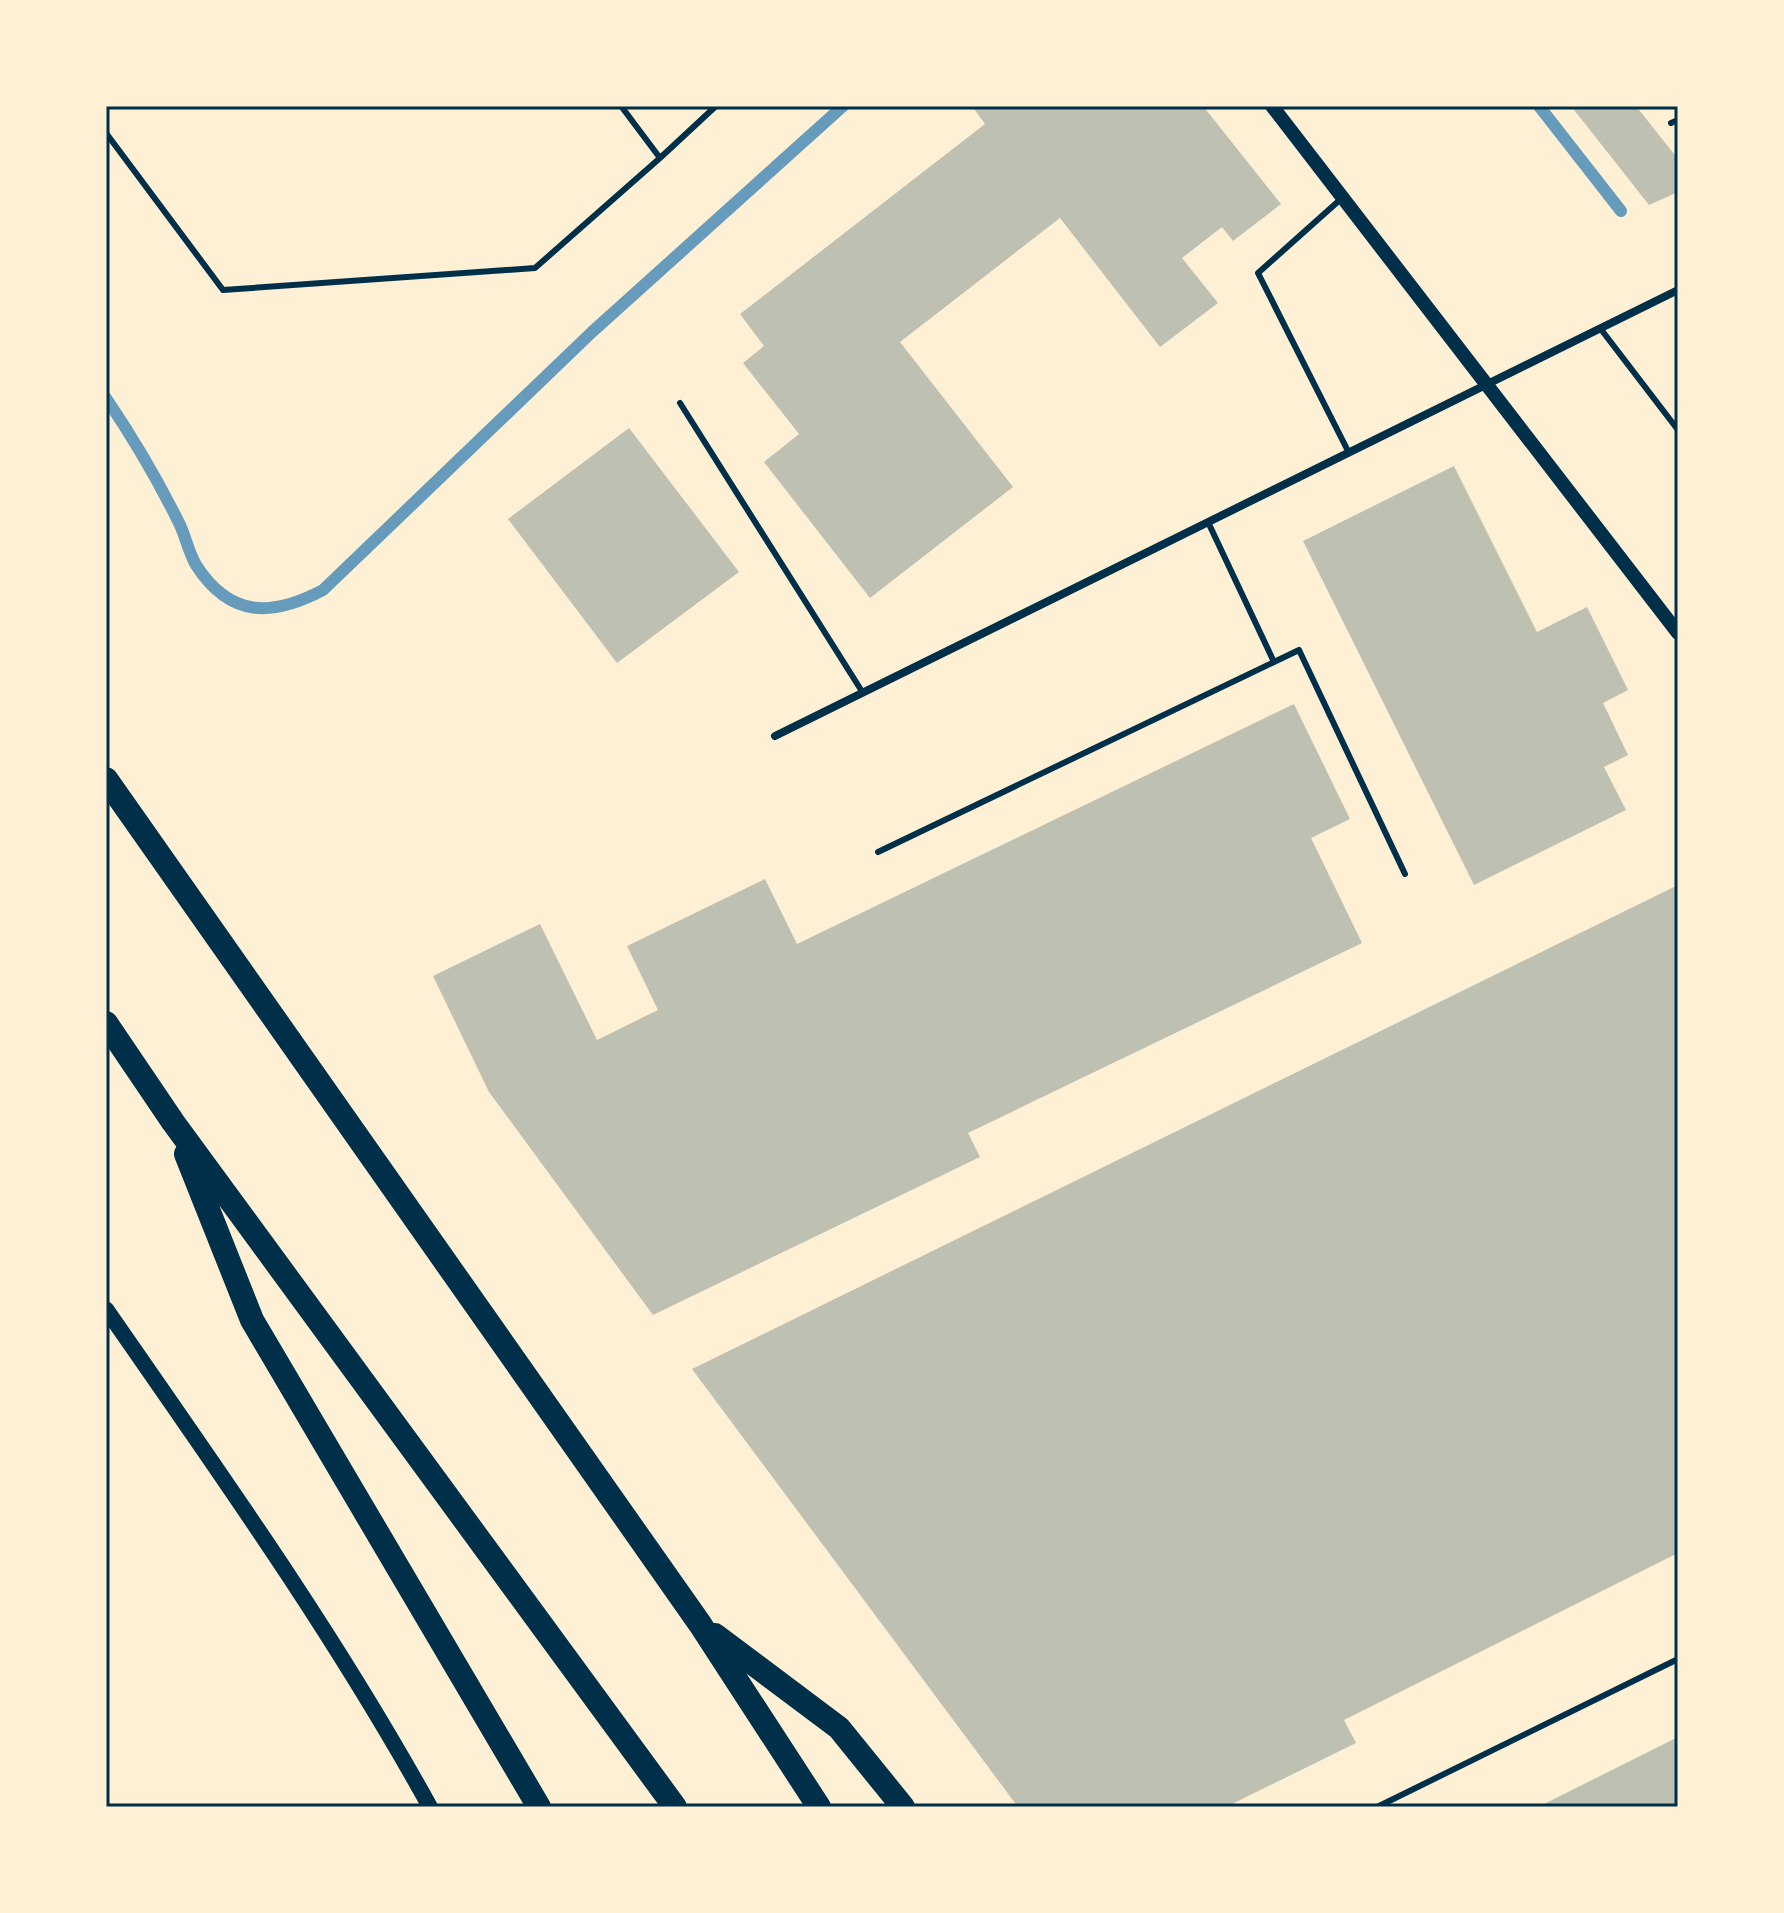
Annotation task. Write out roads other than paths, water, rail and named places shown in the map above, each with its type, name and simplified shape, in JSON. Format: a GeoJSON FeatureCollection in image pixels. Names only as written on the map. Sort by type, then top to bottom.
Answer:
{"type":"FeatureCollection","features":[{"type":"Feature","properties":{"kind":"highway"},"geometry":{"type":"LineString","coordinates":[[106,779],[700,1624],[819,1807]]}},
{"type":"Feature","properties":{"kind":"highway"},"geometry":{"type":"LineString","coordinates":[[106,1023],[173,1122],[675,1807]]}},
{"type":"Feature","properties":{"kind":"highway"},"geometry":{"type":"LineString","coordinates":[[173,1122],[252,1320],[539,1807]]}},
{"type":"Feature","properties":{"kind":"highway"},"geometry":{"type":"LineString","coordinates":[[700,1624],[839,1728],[903,1807]]}},
{"type":"Feature","properties":{"kind":"main road"},"geometry":{"type":"LineString","coordinates":[[106,1309],[313,1611],[396,1745],[430,1807]]}},
{"type":"Feature","properties":{"kind":"street"},"geometry":{"type":"LineString","coordinates":[[1272,106],[1678,633]]}},
{"type":"Feature","properties":{"kind":"street"},"geometry":{"type":"LineString","coordinates":[[775,736],[1678,290]]}},
{"type":"Feature","properties":{"kind":"lane"},"geometry":{"type":"LineString","coordinates":[[621,106],[660,158]]}},
{"type":"Feature","properties":{"kind":"lane"},"geometry":{"type":"LineString","coordinates":[[106,133],[223,290],[535,268],[716,106]]}},
{"type":"Feature","properties":{"kind":"lane"},"geometry":{"type":"LineString","coordinates":[[1342,198],[1258,273],[1349,453]]}},
{"type":"Feature","properties":{"kind":"lane"},"geometry":{"type":"LineString","coordinates":[[1600,328],[1678,430]]}},
{"type":"Feature","properties":{"kind":"lane"},"geometry":{"type":"LineString","coordinates":[[680,403],[863,693]]}},
{"type":"Feature","properties":{"kind":"lane"},"geometry":{"type":"LineString","coordinates":[[1208,522],[1274,662]]}},
{"type":"Feature","properties":{"kind":"lane"},"geometry":{"type":"LineString","coordinates":[[878,852],[1299,650],[1405,874]]}},
{"type":"Feature","properties":{"kind":"lane"},"geometry":{"type":"LineString","coordinates":[[1377,1807],[1678,1659]]}},
{"type":"Feature","properties":{"kind":"waterway"},"geometry":{"type":"LineString","coordinates":[[106,398],[154,476],[180,525],[196,565],[209,582],[223,595],[253,608],[269,608],[304,599],[323,590],[592,332],[843,106]]}},
{"type":"Feature","properties":{"kind":"waterway"},"geometry":{"type":"LineString","coordinates":[[1539,106],[1621,211]]}}]}
